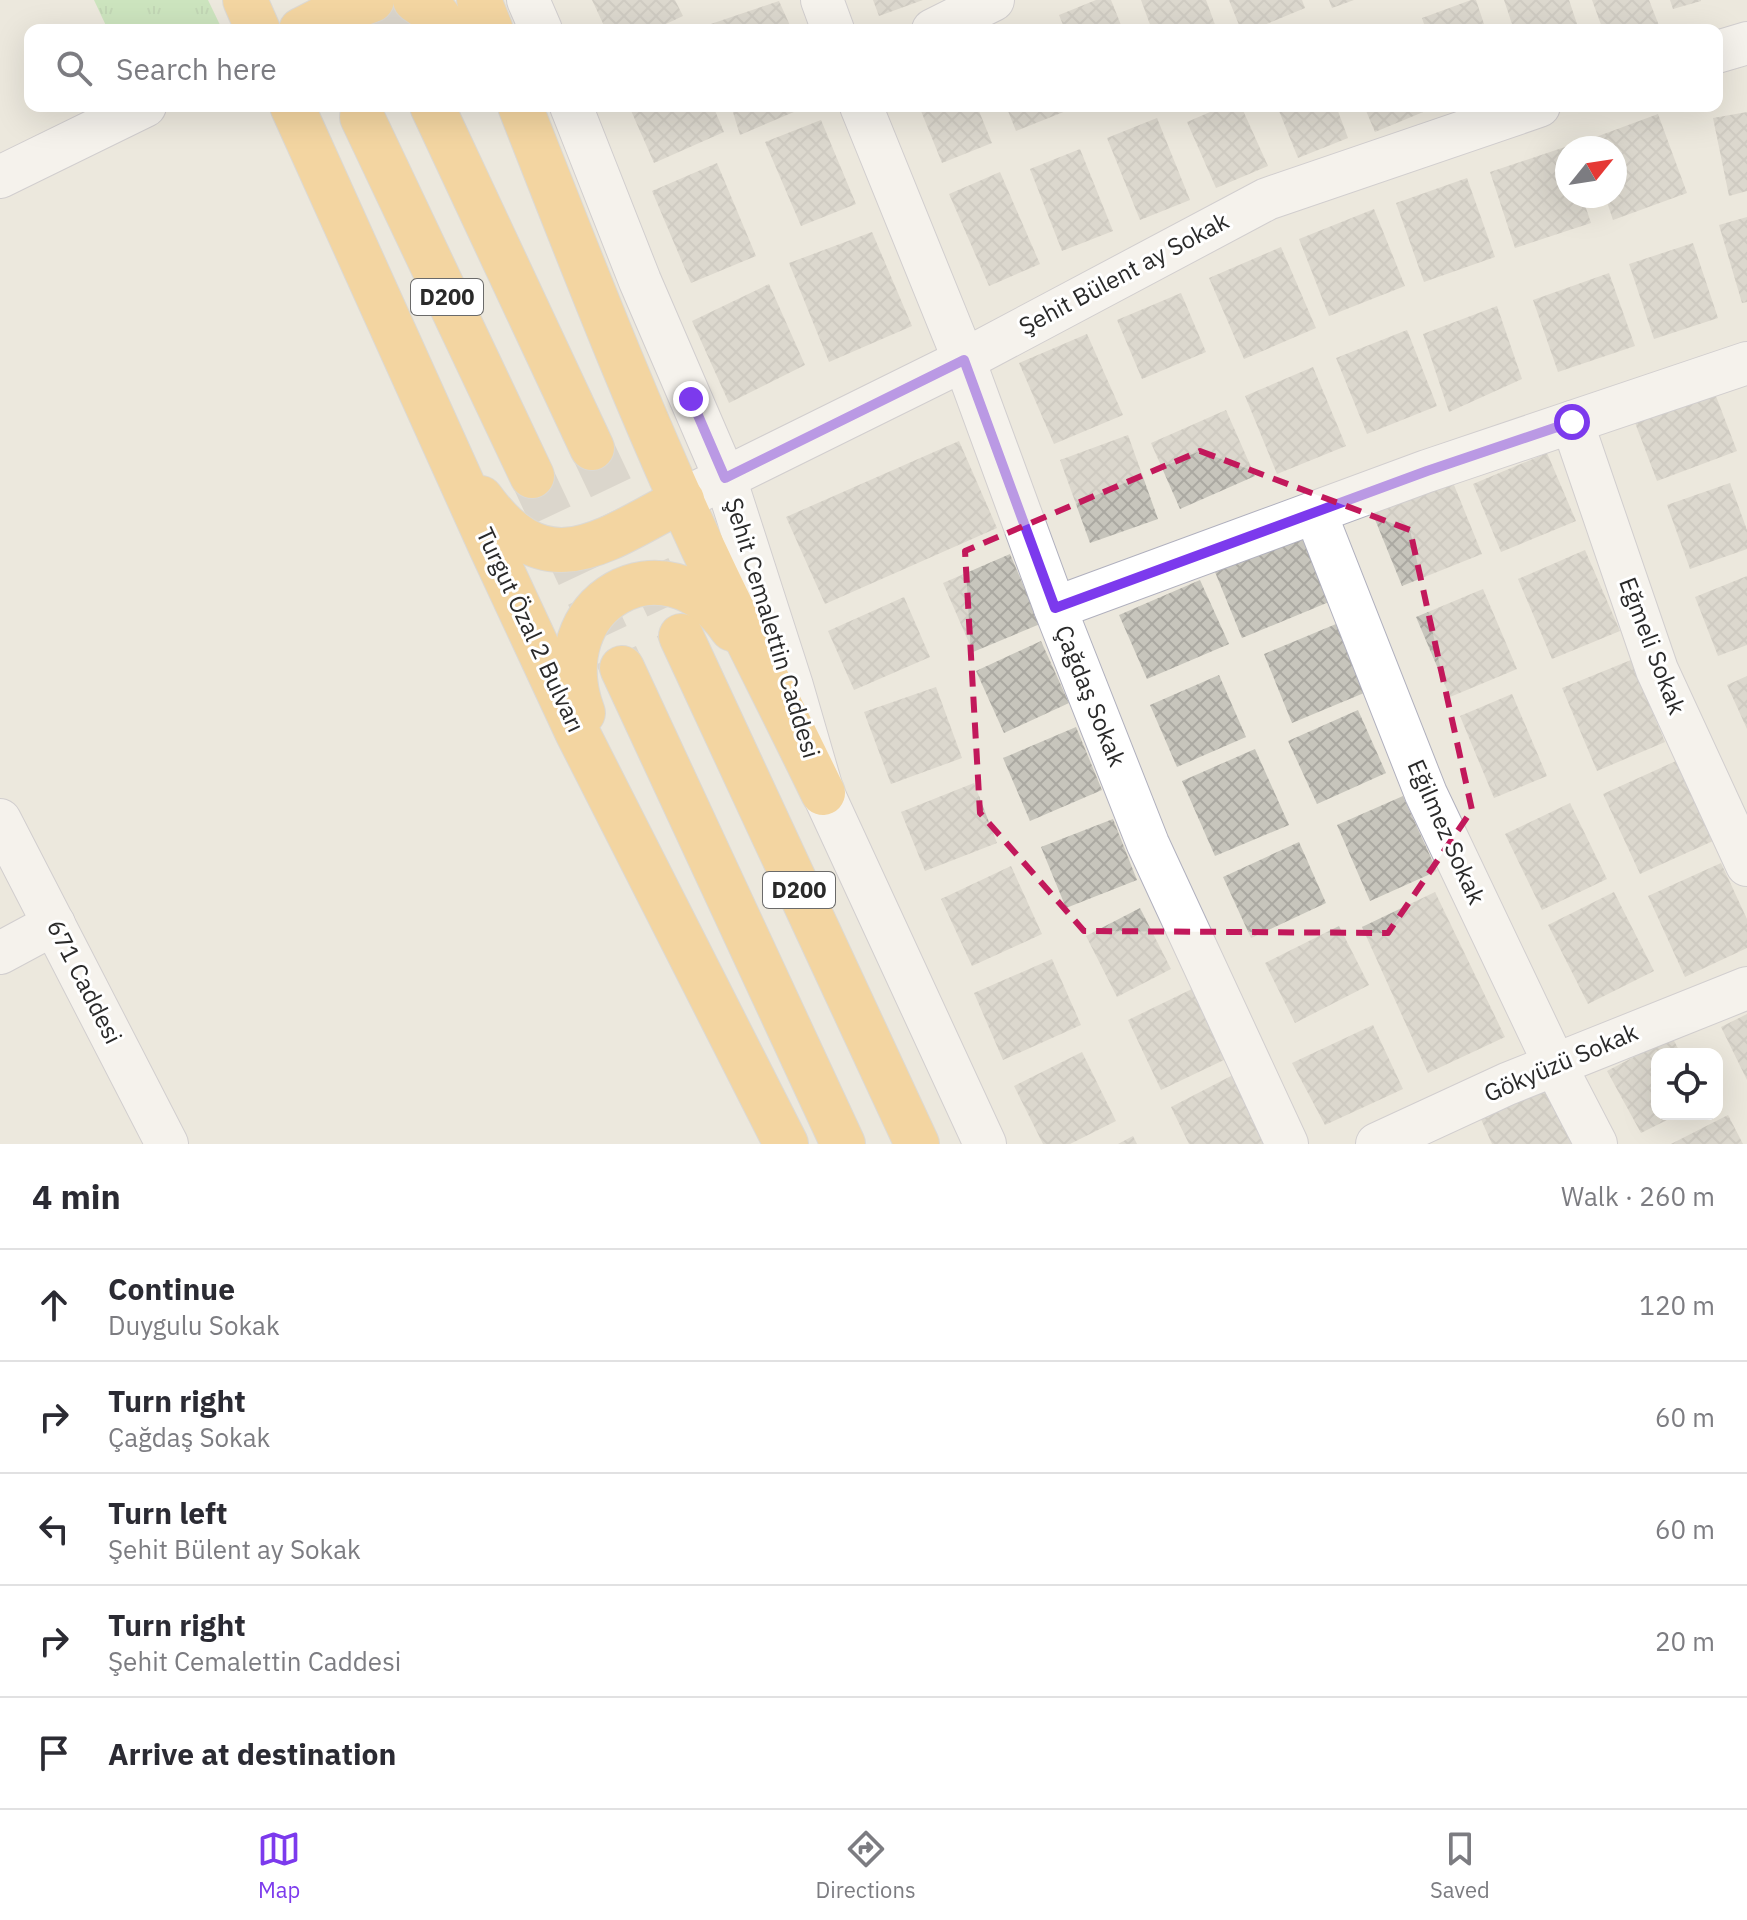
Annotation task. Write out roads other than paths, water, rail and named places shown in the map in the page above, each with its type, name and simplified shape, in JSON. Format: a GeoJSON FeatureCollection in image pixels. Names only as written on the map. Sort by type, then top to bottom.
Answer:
{"type":"FeatureCollection","features":[{"type":"Feature","properties":{"kind":"highway"},"geometry":{"type":"LineString","coordinates":[[245,0],[255,24]]}},
{"type":"Feature","properties":{"kind":"highway"},"geometry":{"type":"LineString","coordinates":[[313,24],[372,0]]}},
{"type":"Feature","properties":{"kind":"highway"},"geometry":{"type":"LineString","coordinates":[[415,0],[437,15],[444,24]]}},
{"type":"Feature","properties":{"kind":"highway"},"geometry":{"type":"LineString","coordinates":[[479,0],[489,24]]}},
{"type":"Feature","properties":{"kind":"highway","name":"Turgut Özal 2 Bulvarı"},"geometry":{"type":"LineString","coordinates":[[295,112],[577,732],[786,1144]]}},
{"type":"Feature","properties":{"kind":"highway","name":"D200"},"geometry":{"type":"LineString","coordinates":[[435,112],[592,448]]}},
{"type":"Feature","properties":{"kind":"highway"},"geometry":{"type":"LineString","coordinates":[[497,112],[596,302]]}},
{"type":"Feature","properties":{"kind":"highway"},"geometry":{"type":"LineString","coordinates":[[522,112],[596,302],[682,500],[823,793]]}},
{"type":"Feature","properties":{"kind":"highway","name":"D200"},"geometry":{"type":"LineString","coordinates":[[362,117],[532,476]]}},
{"type":"Feature","properties":{"kind":"highway"},"geometry":{"type":"LineString","coordinates":[[436,424],[466,477],[490,510],[513,534],[528,544],[546,549],[576,550],[603,541],[682,500]]}},
{"type":"Feature","properties":{"kind":"highway"},"geometry":{"type":"LineString","coordinates":[[624,824],[579,702],[574,678],[575,652],[582,630],[602,603],[630,586],[647,583],[679,586],[701,596],[726,621],[768,681]]}},
{"type":"Feature","properties":{"kind":"highway","name":"D200"},"geometry":{"type":"LineString","coordinates":[[681,636],[917,1144]]}},
{"type":"Feature","properties":{"kind":"highway","name":"D200"},"geometry":{"type":"LineString","coordinates":[[622,668],[843,1144]]}},
{"type":"Feature","properties":{"kind":"street"},"geometry":{"type":"LineString","coordinates":[[528,0],[538,24]]}},
{"type":"Feature","properties":{"kind":"street"},"geometry":{"type":"LineString","coordinates":[[822,0],[831,24]]}},
{"type":"Feature","properties":{"kind":"street"},"geometry":{"type":"LineString","coordinates":[[945,24],[993,0]]}},
{"type":"Feature","properties":{"kind":"street"},"geometry":{"type":"LineString","coordinates":[[1723,50],[1747,43]]}},
{"type":"Feature","properties":{"kind":"street"},"geometry":{"type":"LineString","coordinates":[[0,177],[133,112]]}},
{"type":"Feature","properties":{"kind":"street","name":"Şehit Cemalettin Caddesi"},"geometry":{"type":"LineString","coordinates":[[573,112],[640,281],[725,478],[823,793],[985,1144]]}},
{"type":"Feature","properties":{"kind":"street","name":"Çağdaş Sokak"},"geometry":{"type":"LineString","coordinates":[[863,112],[964,360],[1055,608],[1148,844],[1287,1144]]}},
{"type":"Feature","properties":{"kind":"street","name":"Şehit Bülent ay Sokak"},"geometry":{"type":"LineString","coordinates":[[682,500],[964,360],[1267,199],[1521,112]]}},
{"type":"Feature","properties":{"kind":"street"},"geometry":{"type":"LineString","coordinates":[[1055,608],[1315,512],[1747,363]]}},
{"type":"Feature","properties":{"kind":"street"},"geometry":{"type":"LineString","coordinates":[[646,417],[691,399]]}},
{"type":"Feature","properties":{"kind":"street","name":"Eğmeli Sokak"},"geometry":{"type":"LineString","coordinates":[[1572,422],[1657,670],[1747,865]]}},
{"type":"Feature","properties":{"kind":"street","name":"Eğilmez Sokak"},"geometry":{"type":"LineString","coordinates":[[1315,512],[1426,794],[1596,1144]]}},
{"type":"Feature","properties":{"kind":"street","name":"671 Caddesi"},"geometry":{"type":"LineString","coordinates":[[0,820],[167,1144]]}},
{"type":"Feature","properties":{"kind":"street"},"geometry":{"type":"LineString","coordinates":[[0,953],[54,924]]}},
{"type":"Feature","properties":{"kind":"street","name":"Gökyüzü Sokak"},"geometry":{"type":"LineString","coordinates":[[1377,1144],[1507,1084],[1747,988]]}},
{"type":"Feature","properties":{"kind":"tunnel"},"geometry":{"type":"LineString","coordinates":[[382,0],[393,24]]}},
{"type":"Feature","properties":{"kind":"tunnel"},"geometry":{"type":"LineString","coordinates":[[592,448],[681,636]]}},
{"type":"Feature","properties":{"kind":"tunnel"},"geometry":{"type":"LineString","coordinates":[[532,476],[622,668]]}}]}
